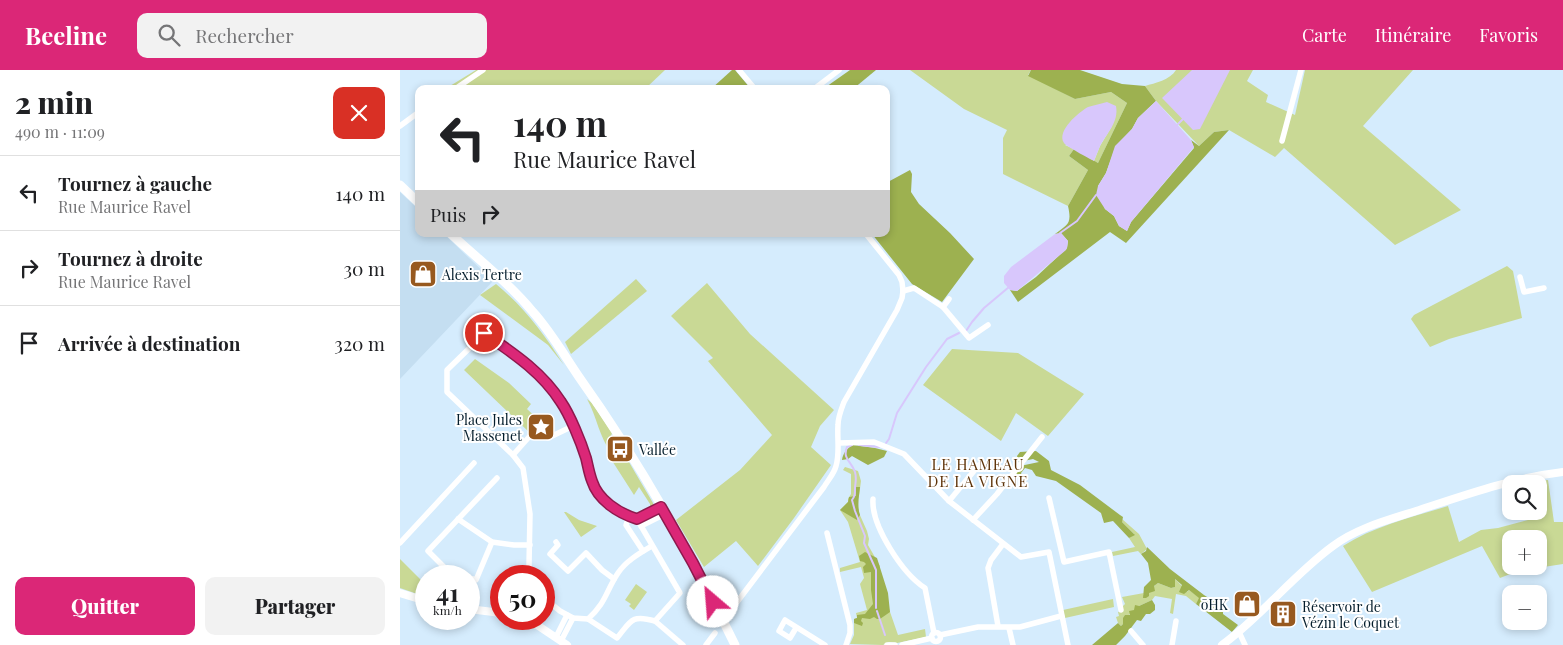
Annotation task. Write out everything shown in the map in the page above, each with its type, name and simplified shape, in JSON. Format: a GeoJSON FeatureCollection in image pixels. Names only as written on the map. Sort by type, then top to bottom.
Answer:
{"type":"FeatureCollection","features":[{"type":"Feature","properties":{"kind":"main road"},"geometry":{"type":"LineString","coordinates":[[400,184],[415,199]]}},
{"type":"Feature","properties":{"kind":"main road"},"geometry":{"type":"LineString","coordinates":[[454,237],[515,291],[535,313],[590,391],[619,435],[693,563],[734,645]]}},
{"type":"Feature","properties":{"kind":"street"},"geometry":{"type":"LineString","coordinates":[[461,85],[483,70]]}},
{"type":"Feature","properties":{"kind":"street"},"geometry":{"type":"LineString","coordinates":[[739,70],[752,85]]}},
{"type":"Feature","properties":{"kind":"street"},"geometry":{"type":"LineString","coordinates":[[819,85],[840,70]]}},
{"type":"Feature","properties":{"kind":"street"},"geometry":{"type":"LineString","coordinates":[[1282,141],[1301,70]]}},
{"type":"Feature","properties":{"kind":"street"},"geometry":{"type":"LineString","coordinates":[[400,126],[415,115]]}},
{"type":"Feature","properties":{"kind":"street"},"geometry":{"type":"LineString","coordinates":[[721,617],[731,610],[834,471],[837,463],[839,442],[838,426],[844,402],[902,298],[902,282],[899,275],[868,237]]}},
{"type":"Feature","properties":{"kind":"street"},"geometry":{"type":"LineString","coordinates":[[1520,278],[1524,292],[1544,288]]}},
{"type":"Feature","properties":{"kind":"street"},"geometry":{"type":"LineString","coordinates":[[903,291],[914,288],[943,307],[969,338],[988,325]]}},
{"type":"Feature","properties":{"kind":"street"},"geometry":{"type":"LineString","coordinates":[[943,307],[949,298]]}},
{"type":"Feature","properties":{"kind":"street"},"geometry":{"type":"LineString","coordinates":[[529,565],[530,514],[523,468],[513,455],[447,392],[447,370],[484,333],[529,365],[539,374],[563,404],[585,456],[595,489],[606,502],[637,519],[663,511]]}},
{"type":"Feature","properties":{"kind":"street"},"geometry":{"type":"LineString","coordinates":[[548,438],[573,426]]}},
{"type":"Feature","properties":{"kind":"street"},"geometry":{"type":"LineString","coordinates":[[513,455],[537,428]]}},
{"type":"Feature","properties":{"kind":"street"},"geometry":{"type":"LineString","coordinates":[[973,520],[997,494],[1042,437]]}},
{"type":"Feature","properties":{"kind":"street"},"geometry":{"type":"LineString","coordinates":[[839,442],[874,442],[904,454],[949,500],[1021,558],[1061,549]]}},
{"type":"Feature","properties":{"kind":"street"},"geometry":{"type":"LineString","coordinates":[[400,543],[474,463]]}},
{"type":"Feature","properties":{"kind":"street"},"geometry":{"type":"LineString","coordinates":[[949,500],[979,465],[984,464]]}},
{"type":"Feature","properties":{"kind":"street"},"geometry":{"type":"LineString","coordinates":[[1222,645],[1334,545],[1359,531],[1491,486],[1563,472]]}},
{"type":"Feature","properties":{"kind":"street"},"geometry":{"type":"LineString","coordinates":[[442,565],[428,551],[497,478]]}},
{"type":"Feature","properties":{"kind":"street"},"geometry":{"type":"LineString","coordinates":[[1049,498],[1064,562]]}},
{"type":"Feature","properties":{"kind":"street"},"geometry":{"type":"LineString","coordinates":[[873,500],[872,507],[875,518],[885,541],[915,581],[925,588],[937,638]]}},
{"type":"Feature","properties":{"kind":"street"},"geometry":{"type":"LineString","coordinates":[[641,526],[663,511]]}},
{"type":"Feature","properties":{"kind":"street"},"geometry":{"type":"LineString","coordinates":[[629,516],[626,525],[643,551]]}},
{"type":"Feature","properties":{"kind":"street"},"geometry":{"type":"LineString","coordinates":[[458,519],[492,542],[530,545]]}},
{"type":"Feature","properties":{"kind":"street"},"geometry":{"type":"LineString","coordinates":[[637,519],[680,593],[655,621]]}},
{"type":"Feature","properties":{"kind":"street"},"geometry":{"type":"LineString","coordinates":[[827,533],[850,625],[850,634],[846,645]]}},
{"type":"Feature","properties":{"kind":"street"},"geometry":{"type":"LineString","coordinates":[[480,570],[492,542]]}},
{"type":"Feature","properties":{"kind":"street"},"geometry":{"type":"LineString","coordinates":[[556,542],[558,545],[550,554],[568,571],[586,553],[602,570],[614,579]]}},
{"type":"Feature","properties":{"kind":"street"},"geometry":{"type":"LineString","coordinates":[[998,626],[988,568],[990,560],[1004,544]]}},
{"type":"Feature","properties":{"kind":"street"},"geometry":{"type":"LineString","coordinates":[[588,619],[597,611],[607,596],[614,579],[626,563],[652,546]]}},
{"type":"Feature","properties":{"kind":"street"},"geometry":{"type":"LineString","coordinates":[[1049,552],[1068,645]]}},
{"type":"Feature","properties":{"kind":"street"},"geometry":{"type":"LineString","coordinates":[[1052,564],[1109,552],[1121,610]]}},
{"type":"Feature","properties":{"kind":"street"},"geometry":{"type":"LineString","coordinates":[[400,593],[415,598]]}},
{"type":"Feature","properties":{"kind":"street"},"geometry":{"type":"LineString","coordinates":[[555,606],[570,616],[588,619],[617,638],[631,622],[636,618],[642,617],[655,621],[683,645]]}},
{"type":"Feature","properties":{"kind":"street"},"geometry":{"type":"LineString","coordinates":[[544,630],[561,641],[570,616]]}},
{"type":"Feature","properties":{"kind":"street"},"geometry":{"type":"LineString","coordinates":[[902,645],[978,627],[998,626],[1010,628],[1028,626],[1061,616]]}},
{"type":"Feature","properties":{"kind":"street"},"geometry":{"type":"LineString","coordinates":[[1172,645],[1176,621]]}},
{"type":"Feature","properties":{"kind":"street"},"geometry":{"type":"LineString","coordinates":[[796,628],[825,645]]}},
{"type":"Feature","properties":{"kind":"street"},"geometry":{"type":"LineString","coordinates":[[1010,628],[1013,645]]}},
{"type":"Feature","properties":{"kind":"street"},"geometry":{"type":"LineString","coordinates":[[1131,631],[1143,645]]}},
{"type":"Feature","properties":{"kind":"street"},"geometry":{"type":"LineString","coordinates":[[1238,632],[1246,645]]}},
{"type":"Feature","properties":{"kind":"street"},"geometry":{"type":"LineString","coordinates":[[706,645],[715,633]]}},
{"type":"Feature","properties":{"kind":"street"},"geometry":{"type":"LineString","coordinates":[[887,645],[895,645]]}},
{"type":"Feature","properties":{"kind":"shaded area"},"geometry":{"type":"Polygon","coordinates":[[[1192,70],[1230,70],[1200,129],[1193,130],[1162,98],[1192,70]]]}},
{"type":"Feature","properties":{"kind":"shaded area"},"geometry":{"type":"Polygon","coordinates":[[[1156,101],[1191,140],[1194,147],[1131,222],[1127,231],[1119,226],[1114,216],[1105,209],[1096,195],[1098,186],[1106,173],[1115,146],[1132,129],[1138,118],[1156,101]]]}},
{"type":"Feature","properties":{"kind":"shaded area"},"geometry":{"type":"Polygon","coordinates":[[[1107,102],[1116,106],[1116,117],[1094,161],[1066,145],[1062,138],[1063,133],[1074,117],[1084,109],[1107,102]]]}},
{"type":"Feature","properties":{"kind":"shaded area"},"geometry":{"type":"Polygon","coordinates":[[[400,192],[415,206],[415,237],[447,237],[493,281],[400,379],[400,192]]]}},
{"type":"Feature","properties":{"kind":"shaded area"},"geometry":{"type":"Polygon","coordinates":[[[1061,233],[1068,241],[1066,250],[1017,291],[1010,290],[1004,283],[1004,276],[1011,267],[1055,234],[1061,233]]]}},
{"type":"Feature","properties":{"kind":"green space"},"geometry":{"type":"Polygon","coordinates":[[[476,70],[665,70],[649,85],[452,85],[476,70]]]}},
{"type":"Feature","properties":{"kind":"green space"},"geometry":{"type":"Polygon","coordinates":[[[732,70],[735,70],[748,85],[715,85],[732,70]]]}},
{"type":"Feature","properties":{"kind":"green space"},"geometry":{"type":"Polygon","coordinates":[[[850,70],[876,70],[858,85],[829,85],[850,70]]]}},
{"type":"Feature","properties":{"kind":"green space"},"geometry":{"type":"Polygon","coordinates":[[[910,70],[1031,70],[1028,75],[1075,99],[1111,92],[1127,103],[1098,163],[1094,161],[1100,146],[1112,126],[1065,145],[1074,149],[1069,156],[1088,170],[1068,206],[1003,174],[1003,138],[1007,130],[964,109],[910,70]]]}},
{"type":"Feature","properties":{"kind":"green space"},"geometry":{"type":"Polygon","coordinates":[[[1031,70],[1080,70],[1122,84],[1145,86],[1156,101],[1138,118],[1132,129],[1116,146],[1106,173],[1098,186],[1105,209],[1114,216],[1119,226],[1127,231],[1131,222],[1194,148],[1191,140],[1199,146],[1214,132],[1229,130],[1126,243],[1110,232],[1018,302],[1010,290],[1017,291],[1036,277],[1067,248],[1068,241],[1061,233],[1055,234],[1068,223],[1068,206],[1088,170],[1069,156],[1074,149],[1098,163],[1127,103],[1111,92],[1075,99],[1028,76],[1031,70]]]}},
{"type":"Feature","properties":{"kind":"green space"},"geometry":{"type":"Polygon","coordinates":[[[1176,70],[1253,70],[1247,81],[1268,95],[1266,102],[1295,115],[1305,70],[1413,70],[1363,126],[1461,210],[1395,245],[1284,148],[1275,157],[1229,130],[1214,132],[1199,146],[1156,101],[1145,86],[1166,79],[1176,70]]]}},
{"type":"Feature","properties":{"kind":"green space"},"geometry":{"type":"Polygon","coordinates":[[[910,170],[912,174],[911,192],[919,204],[974,259],[942,302],[912,284],[874,237],[890,237],[890,181],[910,170]]]}},
{"type":"Feature","properties":{"kind":"green space"},"geometry":{"type":"Polygon","coordinates":[[[1507,266],[1513,271],[1522,318],[1449,339],[1430,347],[1411,319],[1414,315],[1507,266]]]}},
{"type":"Feature","properties":{"kind":"green space"},"geometry":{"type":"Polygon","coordinates":[[[636,279],[647,291],[571,354],[565,342],[636,279]]]}},
{"type":"Feature","properties":{"kind":"green space"},"geometry":{"type":"Polygon","coordinates":[[[707,283],[750,334],[834,410],[820,426],[811,447],[831,465],[758,566],[736,541],[704,567],[676,520],[740,470],[772,435],[708,361],[713,358],[671,316],[707,283]]]}},
{"type":"Feature","properties":{"kind":"green space"},"geometry":{"type":"Polygon","coordinates":[[[496,284],[533,322],[564,365],[548,345],[480,295],[496,284]]]}},
{"type":"Feature","properties":{"kind":"green space"},"geometry":{"type":"Polygon","coordinates":[[[952,349],[1018,353],[1084,394],[1048,436],[1016,413],[1001,441],[923,385],[952,349]]]}},
{"type":"Feature","properties":{"kind":"green space"},"geometry":{"type":"Polygon","coordinates":[[[475,359],[509,383],[531,404],[527,409],[540,421],[530,433],[464,370],[475,359]]]}},
{"type":"Feature","properties":{"kind":"green space"},"geometry":{"type":"Polygon","coordinates":[[[587,399],[592,403],[612,433],[611,436],[619,451],[622,451],[626,457],[653,503],[652,509],[634,515],[650,507],[650,504],[639,487],[634,495],[609,456],[612,454],[604,441],[587,399]]]}},
{"type":"Feature","properties":{"kind":"green space"},"geometry":{"type":"Polygon","coordinates":[[[853,445],[887,451],[884,457],[868,465],[852,456],[842,460],[843,455],[853,445]]]}},
{"type":"Feature","properties":{"kind":"green space"},"geometry":{"type":"Polygon","coordinates":[[[1036,451],[1049,461],[1051,470],[1080,485],[1123,517],[1122,522],[1135,535],[1129,538],[1113,521],[1104,523],[1101,513],[1056,481],[1036,476],[1032,470],[1025,468],[1021,473],[1022,476],[1017,477],[1015,473],[1020,466],[1039,462],[1033,459],[1019,462],[1017,456],[1020,452],[1036,451]]]}},
{"type":"Feature","properties":{"kind":"green space"},"geometry":{"type":"Polygon","coordinates":[[[845,467],[858,471],[861,481],[857,501],[859,513],[867,531],[868,545],[880,566],[880,583],[898,635],[925,629],[926,637],[897,643],[889,642],[883,645],[850,644],[854,635],[856,613],[867,610],[860,584],[864,578],[861,567],[840,572],[840,568],[860,562],[848,522],[840,510],[848,502],[851,494],[851,474],[843,470],[845,467]]]}},
{"type":"Feature","properties":{"kind":"green space"},"geometry":{"type":"Polygon","coordinates":[[[1548,480],[1554,522],[1563,522],[1563,564],[1547,566],[1547,530],[1502,530],[1502,575],[1508,575],[1500,578],[1482,546],[1372,592],[1343,546],[1381,527],[1448,506],[1459,542],[1481,530],[1498,528],[1528,520],[1547,520],[1548,480]]]}},
{"type":"Feature","properties":{"kind":"green space"},"geometry":{"type":"Polygon","coordinates":[[[856,487],[860,487],[858,505],[860,515],[857,520],[840,510],[848,502],[849,497],[856,496],[856,487]]]}},
{"type":"Feature","properties":{"kind":"green space"},"geometry":{"type":"Polygon","coordinates":[[[564,512],[579,520],[597,526],[581,537],[564,512]]]}},
{"type":"Feature","properties":{"kind":"green space"},"geometry":{"type":"Polygon","coordinates":[[[1122,519],[1139,534],[1147,549],[1141,554],[1138,551],[1113,556],[1112,552],[1135,547],[1129,538],[1134,534],[1122,522],[1122,519]]]}},
{"type":"Feature","properties":{"kind":"green space"},"geometry":{"type":"Polygon","coordinates":[[[1147,547],[1170,569],[1223,607],[1223,614],[1238,625],[1232,632],[1196,604],[1199,598],[1189,590],[1184,594],[1179,592],[1182,585],[1175,579],[1175,587],[1171,588],[1158,583],[1154,586],[1155,591],[1149,593],[1149,596],[1146,598],[1143,598],[1144,587],[1151,580],[1148,563],[1141,554],[1146,551],[1147,547]]]}},
{"type":"Feature","properties":{"kind":"green space"},"geometry":{"type":"Polygon","coordinates":[[[865,552],[877,558],[888,593],[890,612],[880,619],[874,617],[870,619],[862,618],[862,626],[854,623],[854,619],[857,618],[857,615],[865,614],[873,604],[871,572],[864,573],[863,567],[866,564],[860,561],[859,556],[865,552]]]}},
{"type":"Feature","properties":{"kind":"green space"},"geometry":{"type":"Polygon","coordinates":[[[400,559],[415,574],[415,593],[400,588],[400,559]]]}},
{"type":"Feature","properties":{"kind":"green space"},"geometry":{"type":"Polygon","coordinates":[[[1175,579],[1187,592],[1189,590],[1200,598],[1196,604],[1186,596],[1176,594],[1173,614],[1170,613],[1172,599],[1155,596],[1129,615],[1125,615],[1121,626],[1118,623],[1116,617],[1119,616],[1118,612],[1122,611],[1125,604],[1122,597],[1144,593],[1143,595],[1158,583],[1171,588],[1175,587],[1175,579]]]}},
{"type":"Feature","properties":{"kind":"green space"},"geometry":{"type":"Polygon","coordinates":[[[636,584],[647,592],[634,610],[629,606],[631,604],[625,600],[636,584]]]}},
{"type":"Feature","properties":{"kind":"green space"},"geometry":{"type":"Polygon","coordinates":[[[1113,599],[1114,607],[1065,618],[1063,610],[1113,599]]]}},
{"type":"Feature","properties":{"kind":"green space"},"geometry":{"type":"Polygon","coordinates":[[[1152,600],[1155,610],[1150,614],[1146,614],[1141,621],[1137,620],[1116,645],[1092,645],[1118,623],[1121,626],[1125,615],[1130,615],[1129,611],[1134,610],[1135,605],[1139,606],[1152,600]]]}},
{"type":"Feature","properties":{"kind":"waterway"},"geometry":{"type":"LineString","coordinates":[[1177,125],[1184,118]]}},
{"type":"Feature","properties":{"kind":"waterway"},"geometry":{"type":"LineString","coordinates":[[1060,233],[1077,221],[1096,195]]}},
{"type":"Feature","properties":{"kind":"waterway"},"geometry":{"type":"LineString","coordinates":[[966,331],[984,308],[1009,287]]}},
{"type":"Feature","properties":{"kind":"waterway"},"geometry":{"type":"LineString","coordinates":[[886,443],[897,413],[926,367],[947,339],[959,333]]}},
{"type":"Feature","properties":{"kind":"waterway"},"geometry":{"type":"LineString","coordinates":[[852,445],[847,447],[846,451],[848,460],[856,474],[855,494],[852,500],[865,536],[864,543],[876,570],[876,608]]}},
{"type":"Feature","properties":{"kind":"waterway"},"geometry":{"type":"LineString","coordinates":[[859,445],[879,447]]}},
{"type":"Feature","properties":{"kind":"waterway"},"geometry":{"type":"LineString","coordinates":[[877,611],[885,635]]}},
{"type":"Feature","properties":{"kind":"place","name":"Alexis Tertre"},"geometry":{"type":"Point","coordinates":[423,274]}},
{"type":"Feature","properties":{"kind":"place","name":"Place Jules Massenet"},"geometry":{"type":"Point","coordinates":[541,427]}},
{"type":"Feature","properties":{"kind":"place","name":"Vallée"},"geometry":{"type":"Point","coordinates":[620,449]}},
{"type":"Feature","properties":{"kind":"place","name":"ōHK"},"geometry":{"type":"Point","coordinates":[1247,604]}},
{"type":"Feature","properties":{"kind":"place","name":"Réservoir de Vézin le Coquet"},"geometry":{"type":"Point","coordinates":[1283,614]}},
{"type":"Feature","properties":{"kind":"district","name":"LE HAMEAU DE LA VIGNE"},"geometry":{"type":"Point","coordinates":[978,472]}},
{"type":"Feature","properties":{"kind":"route"},"geometry":{"type":"LineString","coordinates":[[484,333],[529,365],[555,392],[573,426],[595,489],[606,502],[637,519],[661,507],[713,602]]}}]}
